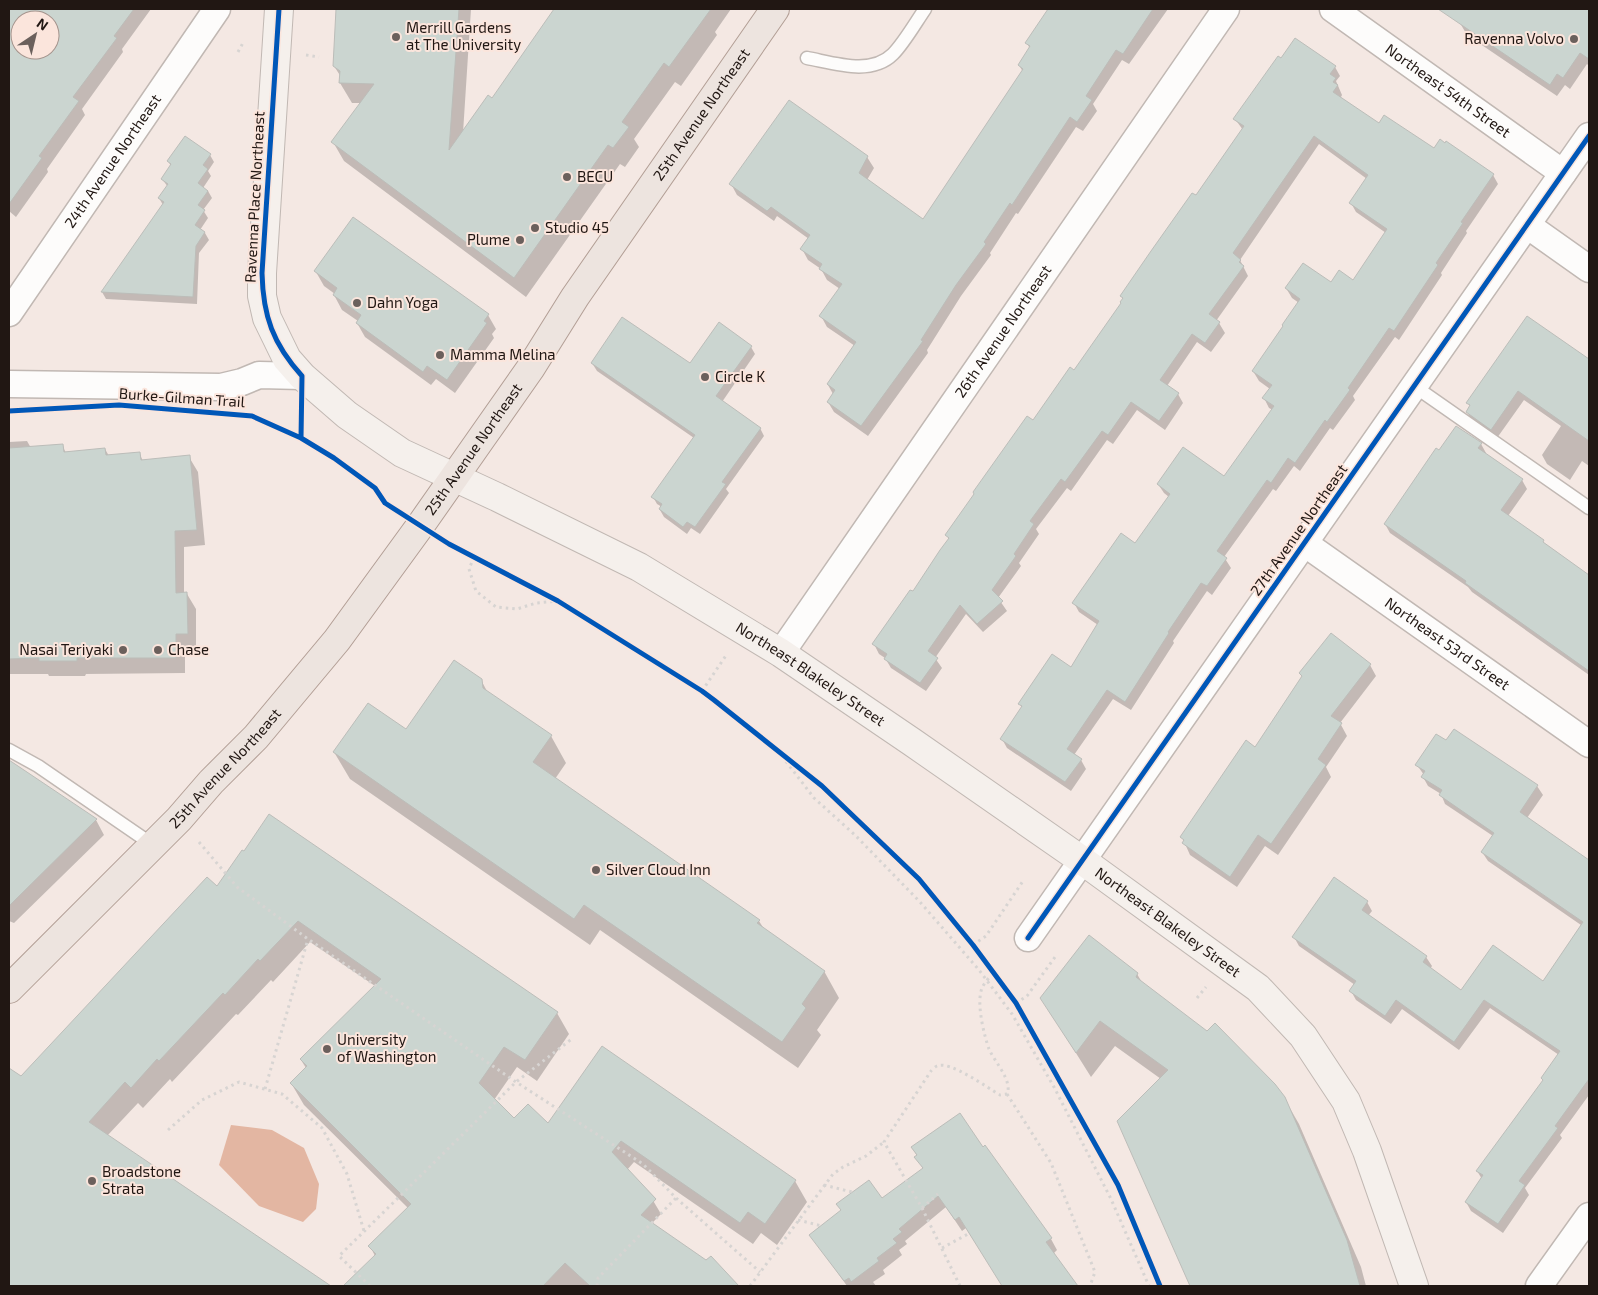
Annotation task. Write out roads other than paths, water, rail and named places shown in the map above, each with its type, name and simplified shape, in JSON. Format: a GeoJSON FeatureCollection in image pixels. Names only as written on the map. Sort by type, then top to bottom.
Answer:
{"type":"FeatureCollection","features":[{"type":"Feature","properties":{"kind":"main road","name":"Ravenna Place Northeast"},"geometry":{"type":"LineString","coordinates":[[280,9],[262,296],[267,318],[280,347],[287,359],[302,376]]}},
{"type":"Feature","properties":{"kind":"main road","name":"25th Avenue Northeast"},"geometry":{"type":"LineString","coordinates":[[9,989],[179,819],[211,782],[256,736],[337,640],[530,369],[580,288],[775,9]]}},
{"type":"Feature","properties":{"kind":"main road","name":"Northeast Blakeley Street"},"geometry":{"type":"LineString","coordinates":[[302,376],[347,415],[402,453],[560,527],[639,567],[781,654],[1083,860],[1258,988],[1303,1036],[1346,1101],[1367,1151],[1414,1286]]}},
{"type":"Feature","properties":{"kind":"street","name":"24th Avenue Northeast"},"geometry":{"type":"LineString","coordinates":[[9,313],[216,9]]}},
{"type":"Feature","properties":{"kind":"street","name":"26th Avenue Northeast"},"geometry":{"type":"LineString","coordinates":[[781,654],[1226,9]]}},
{"type":"Feature","properties":{"kind":"street","name":"Northeast 54th Street"},"geometry":{"type":"LineString","coordinates":[[1333,9],[1563,173]]}},
{"type":"Feature","properties":{"kind":"street","name":"27th Avenue Northeast"},"geometry":{"type":"LineString","coordinates":[[1028,938],[1589,136]]}},
{"type":"Feature","properties":{"kind":"street"},"geometry":{"type":"LineString","coordinates":[[1527,225],[1589,269]]}},
{"type":"Feature","properties":{"kind":"street"},"geometry":{"type":"LineString","coordinates":[[9,384],[221,386],[242,382],[259,375],[302,376]]}},
{"type":"Feature","properties":{"kind":"street","name":"Northeast 53rd Street"},"geometry":{"type":"LineString","coordinates":[[1304,543],[1589,744]]}},
{"type":"Feature","properties":{"kind":"street"},"geometry":{"type":"LineString","coordinates":[[1539,1286],[1587,1223]]}},
{"type":"Feature","properties":{"kind":"lane"},"geometry":{"type":"LineString","coordinates":[[807,58],[862,67],[874,65],[893,54],[925,9]]}},
{"type":"Feature","properties":{"kind":"lane"},"geometry":{"type":"LineString","coordinates":[[1414,386],[1589,508]]}},
{"type":"Feature","properties":{"kind":"lane"},"geometry":{"type":"LineString","coordinates":[[9,750],[38,766],[153,845]]}},
{"type":"Feature","properties":{"kind":"place","name":"Merrill Gardens at The University"},"geometry":{"type":"Point","coordinates":[396,37]}},
{"type":"Feature","properties":{"kind":"place","name":"Ravenna Volvo"},"geometry":{"type":"Point","coordinates":[1574,39]}},
{"type":"Feature","properties":{"kind":"place","name":"BECU"},"geometry":{"type":"Point","coordinates":[567,177]}},
{"type":"Feature","properties":{"kind":"place","name":"Studio 45"},"geometry":{"type":"Point","coordinates":[535,228]}},
{"type":"Feature","properties":{"kind":"place","name":"Plume"},"geometry":{"type":"Point","coordinates":[520,240]}},
{"type":"Feature","properties":{"kind":"place","name":"Dahn Yoga"},"geometry":{"type":"Point","coordinates":[357,303]}},
{"type":"Feature","properties":{"kind":"place","name":"Mamma Melina"},"geometry":{"type":"Point","coordinates":[440,355]}},
{"type":"Feature","properties":{"kind":"place","name":"Circle K"},"geometry":{"type":"Point","coordinates":[705,377]}},
{"type":"Feature","properties":{"kind":"place","name":"Nasai Teriyaki"},"geometry":{"type":"Point","coordinates":[123,650]}},
{"type":"Feature","properties":{"kind":"place","name":"Chase"},"geometry":{"type":"Point","coordinates":[158,650]}},
{"type":"Feature","properties":{"kind":"place","name":"Silver Cloud Inn"},"geometry":{"type":"Point","coordinates":[596,870]}},
{"type":"Feature","properties":{"kind":"place","name":"University of Washington"},"geometry":{"type":"Point","coordinates":[327,1049]}},
{"type":"Feature","properties":{"kind":"place","name":"Broadstone Strata"},"geometry":{"type":"Point","coordinates":[92,1181]}}]}
